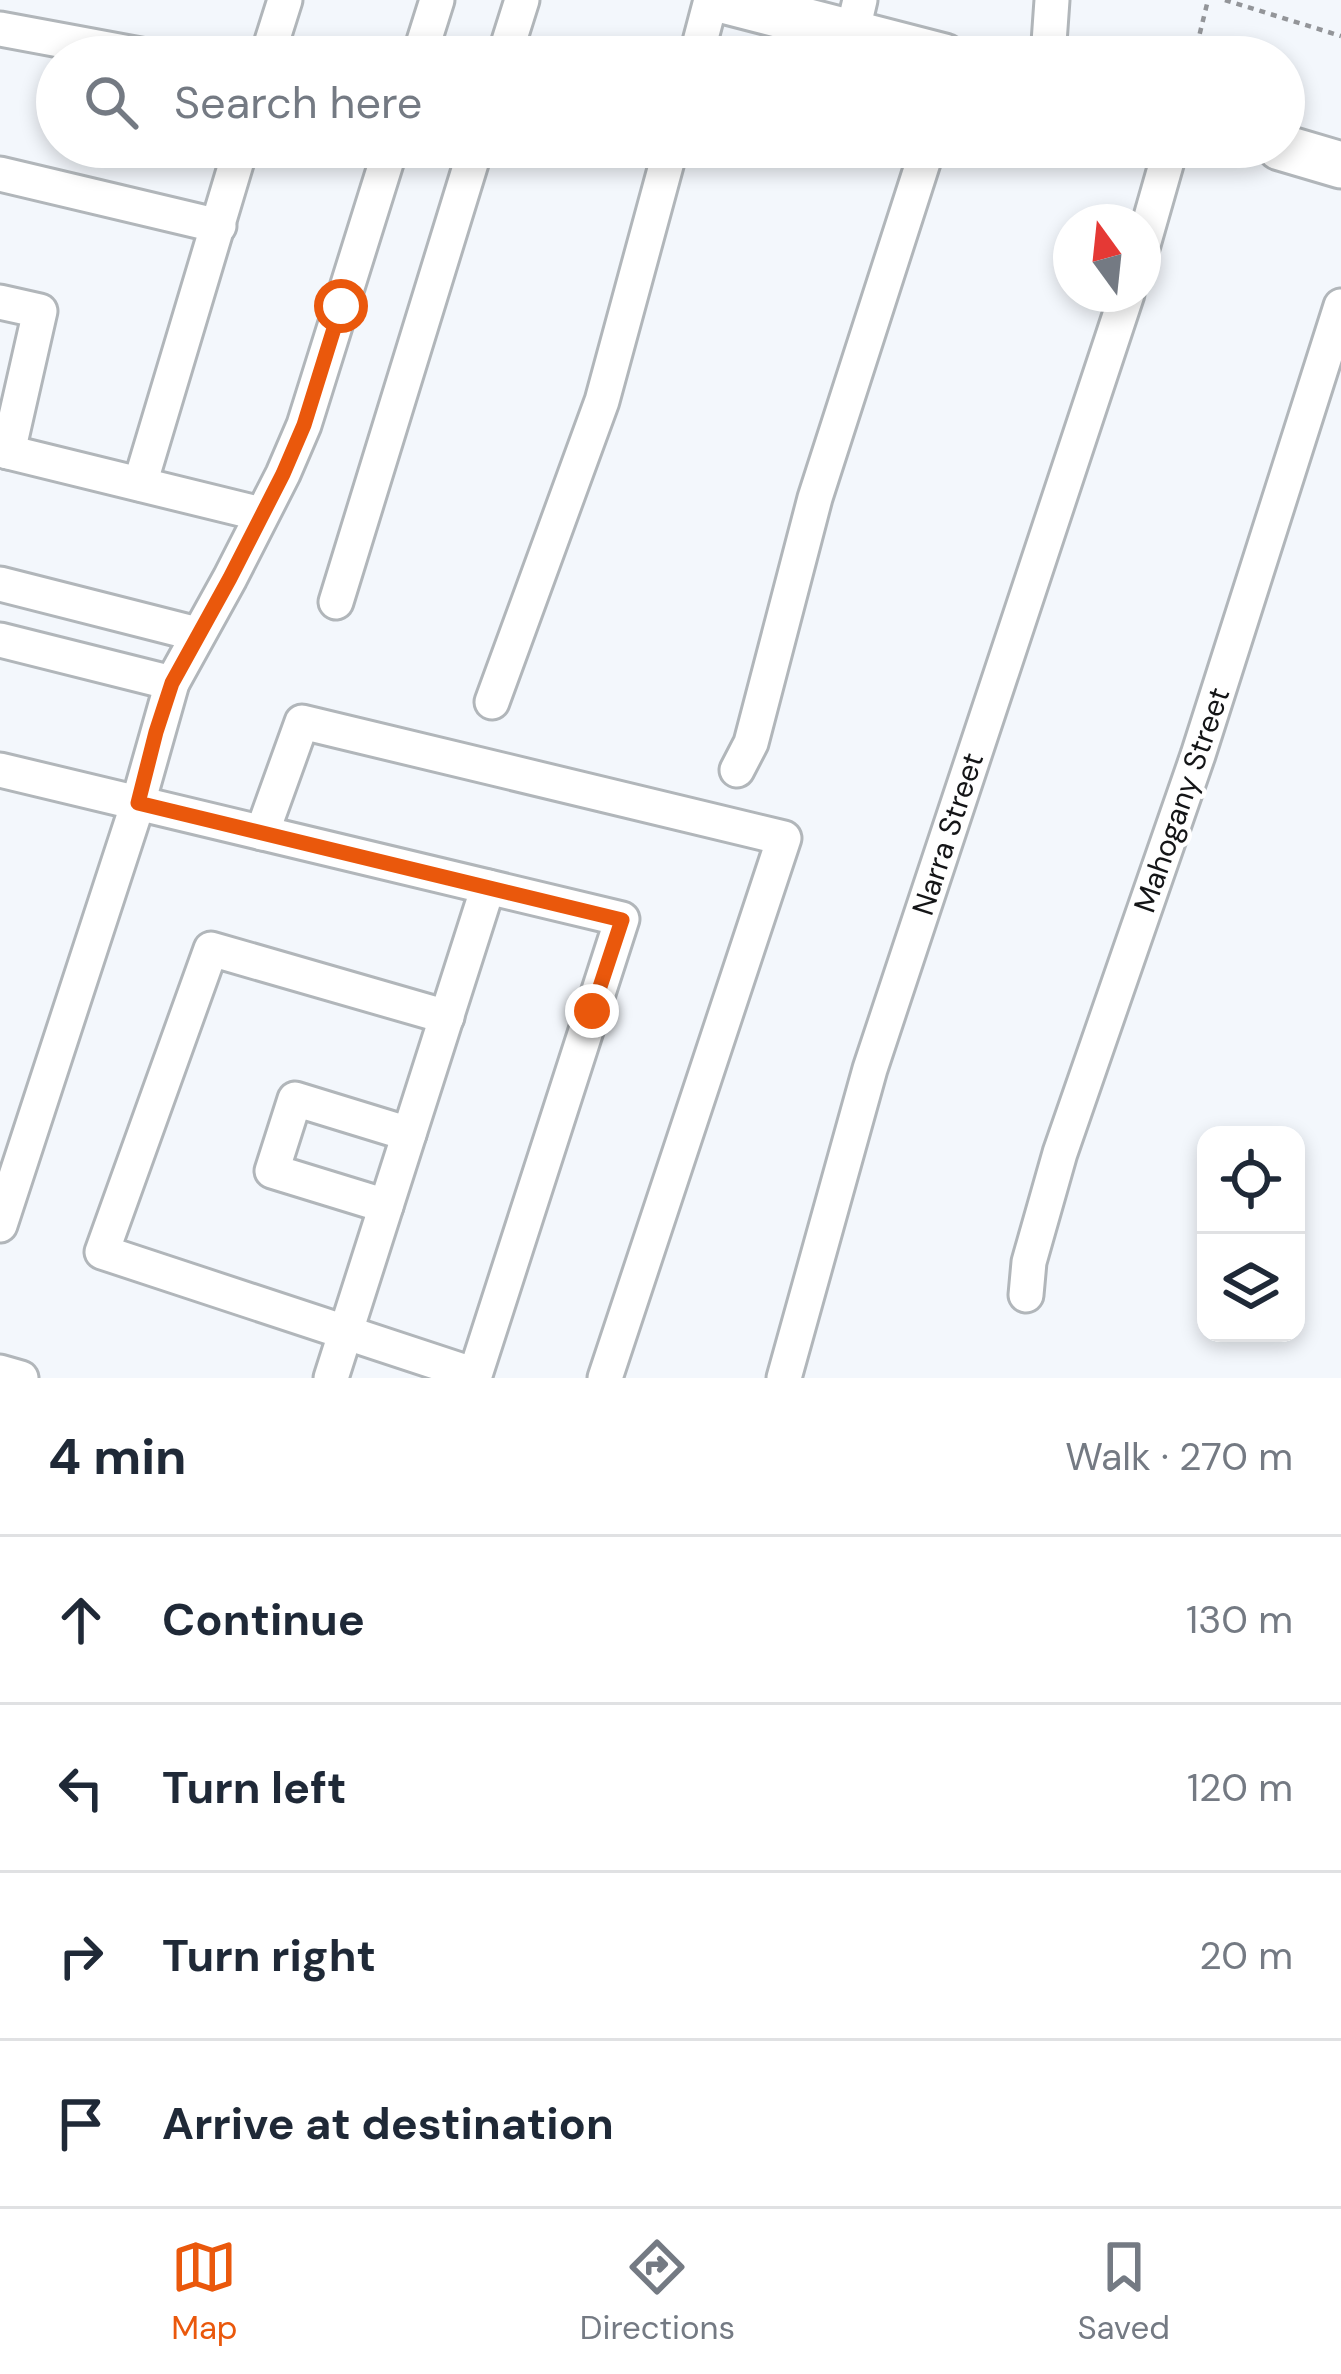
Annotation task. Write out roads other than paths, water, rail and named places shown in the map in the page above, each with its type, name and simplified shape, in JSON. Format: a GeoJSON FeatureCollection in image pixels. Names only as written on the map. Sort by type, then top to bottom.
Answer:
{"type":"FeatureCollection","features":[{"type":"Feature","properties":{"kind":"main road"},"geometry":{"type":"LineString","coordinates":[[723,0],[856,17],[898,36]]}},
{"type":"Feature","properties":{"kind":"main road"},"geometry":{"type":"LineString","coordinates":[[1305,154],[1341,165]]}},
{"type":"Feature","properties":{"kind":"street"},"geometry":{"type":"LineString","coordinates":[[274,36],[285,0]]}},
{"type":"Feature","properties":{"kind":"street"},"geometry":{"type":"LineString","coordinates":[[426,36],[437,0]]}},
{"type":"Feature","properties":{"kind":"street"},"geometry":{"type":"LineString","coordinates":[[511,36],[522,0]]}},
{"type":"Feature","properties":{"kind":"street"},"geometry":{"type":"LineString","coordinates":[[702,36],[711,0]]}},
{"type":"Feature","properties":{"kind":"street"},"geometry":{"type":"LineString","coordinates":[[1049,36],[1052,0]]}},
{"type":"Feature","properties":{"kind":"street"},"geometry":{"type":"LineString","coordinates":[[0,28],[42,36]]}},
{"type":"Feature","properties":{"kind":"street"},"geometry":{"type":"LineString","coordinates":[[140,484],[235,168]]}},
{"type":"Feature","properties":{"kind":"street"},"geometry":{"type":"LineString","coordinates":[[0,1225],[138,803],[172,683],[230,578],[304,425],[384,168]]}},
{"type":"Feature","properties":{"kind":"street"},"geometry":{"type":"LineString","coordinates":[[336,602],[470,168]]}},
{"type":"Feature","properties":{"kind":"street"},"geometry":{"type":"LineString","coordinates":[[492,702],[602,401],[665,168]]}},
{"type":"Feature","properties":{"kind":"street"},"geometry":{"type":"LineString","coordinates":[[736,770],[752,742],[815,498],[921,168]]}},
{"type":"Feature","properties":{"kind":"street"},"geometry":{"type":"LineString","coordinates":[[1155,204],[1165,168]]}},
{"type":"Feature","properties":{"kind":"street"},"geometry":{"type":"LineString","coordinates":[[0,174],[219,226]]}},
{"type":"Feature","properties":{"kind":"street"},"geometry":{"type":"LineString","coordinates":[[0,302],[40,311],[4,451],[261,514]]}},
{"type":"Feature","properties":{"kind":"street","name":"Mahogany Street"},"geometry":{"type":"LineString","coordinates":[[1026,1295],[1029,1262],[1060,1153],[1198,755],[1341,306]]}},
{"type":"Feature","properties":{"kind":"street","name":"Narra Street"},"geometry":{"type":"LineString","coordinates":[[784,1378],[869,1069],[1120,312]]}},
{"type":"Feature","properties":{"kind":"street"},"geometry":{"type":"LineString","coordinates":[[0,584],[197,634]]}},
{"type":"Feature","properties":{"kind":"street"},"geometry":{"type":"LineString","coordinates":[[0,640],[172,683]]}},
{"type":"Feature","properties":{"kind":"street"},"geometry":{"type":"LineString","coordinates":[[262,833],[302,722],[784,838],[605,1378]]}},
{"type":"Feature","properties":{"kind":"street"},"geometry":{"type":"LineString","coordinates":[[0,770],[622,920],[475,1375],[103,1252],[211,949],[447,1017]]}},
{"type":"Feature","properties":{"kind":"street"},"geometry":{"type":"LineString","coordinates":[[331,1378],[488,887]]}},
{"type":"Feature","properties":{"kind":"street"},"geometry":{"type":"LineString","coordinates":[[386,1205],[272,1171],[295,1100],[409,1134]]}},
{"type":"Feature","properties":{"kind":"street"},"geometry":{"type":"LineString","coordinates":[[0,1372],[21,1378]]}}]}
